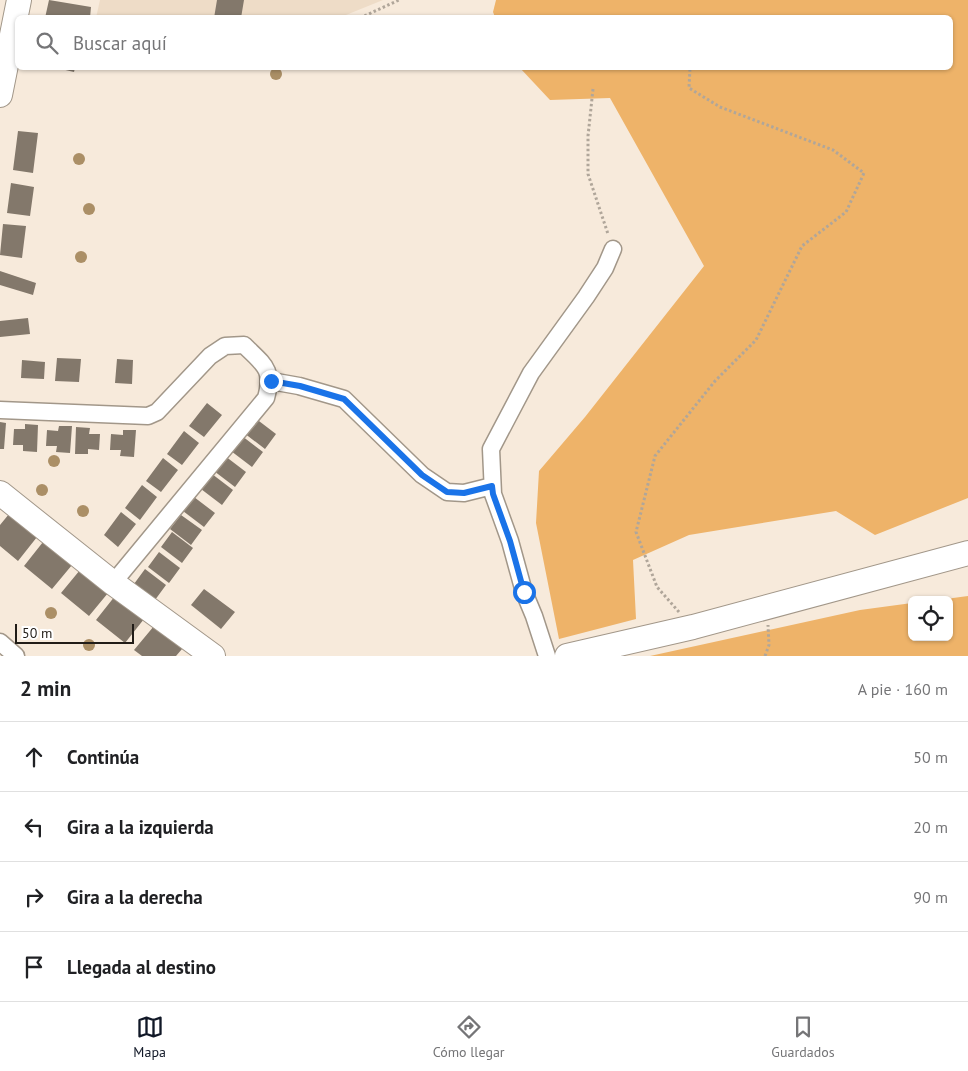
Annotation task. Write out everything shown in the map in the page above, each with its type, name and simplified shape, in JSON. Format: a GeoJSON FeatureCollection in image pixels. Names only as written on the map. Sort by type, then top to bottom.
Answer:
{"type":"FeatureCollection","features":[{"type":"Feature","properties":{"kind":"main road"},"geometry":{"type":"LineString","coordinates":[[15,15],[18,0]]}},
{"type":"Feature","properties":{"kind":"main road"},"geometry":{"type":"LineString","coordinates":[[0,95],[15,16]]}},
{"type":"Feature","properties":{"kind":"main road"},"geometry":{"type":"LineString","coordinates":[[3,502],[213,656]]}},
{"type":"Feature","properties":{"kind":"main road"},"geometry":{"type":"LineString","coordinates":[[567,656],[693,627],[968,553]]}},
{"type":"Feature","properties":{"kind":"street"},"geometry":{"type":"LineString","coordinates":[[547,656],[518,576],[510,541],[493,494],[491,449],[530,373],[586,297],[605,268],[613,249]]}},
{"type":"Feature","properties":{"kind":"street"},"geometry":{"type":"LineString","coordinates":[[0,410],[148,416],[157,412],[210,356],[225,346],[244,345],[264,364],[271,381],[266,398],[113,583]]}},
{"type":"Feature","properties":{"kind":"street"},"geometry":{"type":"LineString","coordinates":[[271,381],[300,386],[344,399],[422,475],[447,492],[464,493],[492,486]]}},
{"type":"Feature","properties":{"kind":"street"},"geometry":{"type":"LineString","coordinates":[[0,642],[16,656]]}},
{"type":"Feature","properties":{"kind":"path"},"geometry":{"type":"LineString","coordinates":[[366,15],[399,0]]}},
{"type":"Feature","properties":{"kind":"path"},"geometry":{"type":"LineString","coordinates":[[690,70],[689,88],[720,107],[833,150],[864,173],[846,212],[802,246],[756,340],[715,382],[655,456],[636,532],[657,587],[693,627]]}},
{"type":"Feature","properties":{"kind":"path"},"geometry":{"type":"LineString","coordinates":[[593,90],[588,136],[588,174],[613,249]]}},
{"type":"Feature","properties":{"kind":"path"},"geometry":{"type":"LineString","coordinates":[[765,656],[769,644],[767,607]]}},
{"type":"Feature","properties":{"kind":"shaded area"},"geometry":{"type":"Polygon","coordinates":[[[100,0],[383,0],[346,15],[97,15],[100,0]]]}},
{"type":"Feature","properties":{"kind":"shaded area"},"geometry":{"type":"Polygon","coordinates":[[[496,0],[968,0],[968,498],[875,535],[836,511],[689,535],[633,560],[636,619],[559,639],[536,523],[539,471],[585,417],[704,266],[610,98],[550,100],[522,70],[953,70],[953,15],[494,15],[493,12],[496,0]]]}},
{"type":"Feature","properties":{"kind":"shaded area"},"geometry":{"type":"Polygon","coordinates":[[[968,596],[968,656],[650,656],[860,610],[908,604],[908,641],[953,641],[953,598],[968,596]]]}},
{"type":"Feature","properties":{"kind":"building"},"geometry":{"type":"Polygon","coordinates":[[[49,0],[91,7],[90,15],[46,15],[49,0]]]}},
{"type":"Feature","properties":{"kind":"building"},"geometry":{"type":"Polygon","coordinates":[[[217,0],[244,0],[242,15],[214,15],[217,0]]]}},
{"type":"Feature","properties":{"kind":"building"},"geometry":{"type":"Polygon","coordinates":[[[18,131],[38,133],[33,173],[13,170],[18,131]]]}},
{"type":"Feature","properties":{"kind":"building"},"geometry":{"type":"Polygon","coordinates":[[[11,183],[34,187],[30,216],[7,213],[11,183]]]}},
{"type":"Feature","properties":{"kind":"building"},"geometry":{"type":"Polygon","coordinates":[[[3,224],[26,226],[22,258],[0,255],[3,224]]]}},
{"type":"Feature","properties":{"kind":"building"},"geometry":{"type":"Polygon","coordinates":[[[0,271],[36,283],[33,295],[0,285],[0,271]]]}},
{"type":"Feature","properties":{"kind":"building"},"geometry":{"type":"Polygon","coordinates":[[[28,318],[30,334],[0,337],[0,321],[28,318]]]}},
{"type":"Feature","properties":{"kind":"building"},"geometry":{"type":"Polygon","coordinates":[[[57,358],[81,359],[79,382],[55,381],[57,358]]]}},
{"type":"Feature","properties":{"kind":"building"},"geometry":{"type":"Polygon","coordinates":[[[117,359],[133,360],[132,384],[115,383],[117,359]]]}},
{"type":"Feature","properties":{"kind":"building"},"geometry":{"type":"Polygon","coordinates":[[[22,360],[45,362],[44,379],[21,378],[22,360]]]}},
{"type":"Feature","properties":{"kind":"building"},"geometry":{"type":"Polygon","coordinates":[[[207,403],[222,415],[204,437],[189,426],[207,403]]]}},
{"type":"Feature","properties":{"kind":"building"},"geometry":{"type":"Polygon","coordinates":[[[255,418],[276,434],[265,449],[244,433],[255,418]]]}},
{"type":"Feature","properties":{"kind":"building"},"geometry":{"type":"Polygon","coordinates":[[[0,422],[6,423],[4,449],[0,449],[0,422]]]}},
{"type":"Feature","properties":{"kind":"building"},"geometry":{"type":"Polygon","coordinates":[[[25,424],[38,425],[37,452],[23,451],[23,445],[13,445],[14,429],[25,429],[25,424]]]}},
{"type":"Feature","properties":{"kind":"building"},"geometry":{"type":"Polygon","coordinates":[[[59,426],[72,426],[70,453],[56,452],[57,446],[46,446],[47,430],[58,431],[59,426]]]}},
{"type":"Feature","properties":{"kind":"building"},"geometry":{"type":"Polygon","coordinates":[[[76,427],[90,428],[89,434],[100,434],[99,450],[88,449],[88,454],[75,454],[76,427]]]}},
{"type":"Feature","properties":{"kind":"building"},"geometry":{"type":"Polygon","coordinates":[[[123,430],[136,430],[134,457],[120,456],[121,450],[110,450],[111,434],[123,435],[123,430]]]}},
{"type":"Feature","properties":{"kind":"building"},"geometry":{"type":"Polygon","coordinates":[[[184,431],[199,443],[182,465],[167,454],[184,431]]]}},
{"type":"Feature","properties":{"kind":"building"},"geometry":{"type":"Polygon","coordinates":[[[242,436],[263,452],[252,467],[231,451],[242,436]]]}},
{"type":"Feature","properties":{"kind":"building"},"geometry":{"type":"Polygon","coordinates":[[[225,456],[246,472],[235,487],[214,471],[225,456]]]}},
{"type":"Feature","properties":{"kind":"building"},"geometry":{"type":"Polygon","coordinates":[[[163,458],[178,470],[161,492],[146,481],[163,458]]]}},
{"type":"Feature","properties":{"kind":"building"},"geometry":{"type":"Polygon","coordinates":[[[212,474],[233,490],[222,505],[201,489],[212,474]]]}},
{"type":"Feature","properties":{"kind":"building"},"geometry":{"type":"Polygon","coordinates":[[[142,485],[157,497],[140,520],[125,508],[142,485]]]}},
{"type":"Feature","properties":{"kind":"building"},"geometry":{"type":"Polygon","coordinates":[[[194,497],[215,513],[204,527],[183,511],[194,497]]]}},
{"type":"Feature","properties":{"kind":"building"},"geometry":{"type":"Polygon","coordinates":[[[121,512],[136,524],[118,547],[104,535],[121,512]]]}},
{"type":"Feature","properties":{"kind":"building"},"geometry":{"type":"Polygon","coordinates":[[[9,514],[37,537],[18,561],[0,546],[0,525],[9,514]]]}},
{"type":"Feature","properties":{"kind":"building"},"geometry":{"type":"Polygon","coordinates":[[[181,515],[202,530],[191,545],[170,529],[181,515]]]}},
{"type":"Feature","properties":{"kind":"building"},"geometry":{"type":"Polygon","coordinates":[[[172,532],[193,548],[182,563],[161,547],[172,532]]]}},
{"type":"Feature","properties":{"kind":"building"},"geometry":{"type":"Polygon","coordinates":[[[43,542],[72,565],[52,589],[24,566],[43,542]]]}},
{"type":"Feature","properties":{"kind":"building"},"geometry":{"type":"Polygon","coordinates":[[[159,552],[180,568],[169,583],[148,567],[159,552]]]}},
{"type":"Feature","properties":{"kind":"building"},"geometry":{"type":"Polygon","coordinates":[[[145,569],[166,585],[155,600],[134,584],[145,569]]]}},
{"type":"Feature","properties":{"kind":"building"},"geometry":{"type":"Polygon","coordinates":[[[80,570],[108,593],[89,616],[61,593],[80,570]]]}},
{"type":"Feature","properties":{"kind":"building"},"geometry":{"type":"Polygon","coordinates":[[[204,589],[235,612],[221,629],[191,605],[204,589]]]}},
{"type":"Feature","properties":{"kind":"building"},"geometry":{"type":"Polygon","coordinates":[[[115,596],[144,619],[125,643],[96,620],[115,596]]]}},
{"type":"Feature","properties":{"kind":"building"},"geometry":{"type":"Polygon","coordinates":[[[154,626],[182,649],[176,656],[142,656],[134,650],[154,626]]]}},
{"type":"Feature","properties":{"kind":"route"},"geometry":{"type":"LineString","coordinates":[[271,381],[300,386],[344,399],[422,475],[447,492],[464,493],[492,486],[524,592]]}}]}
